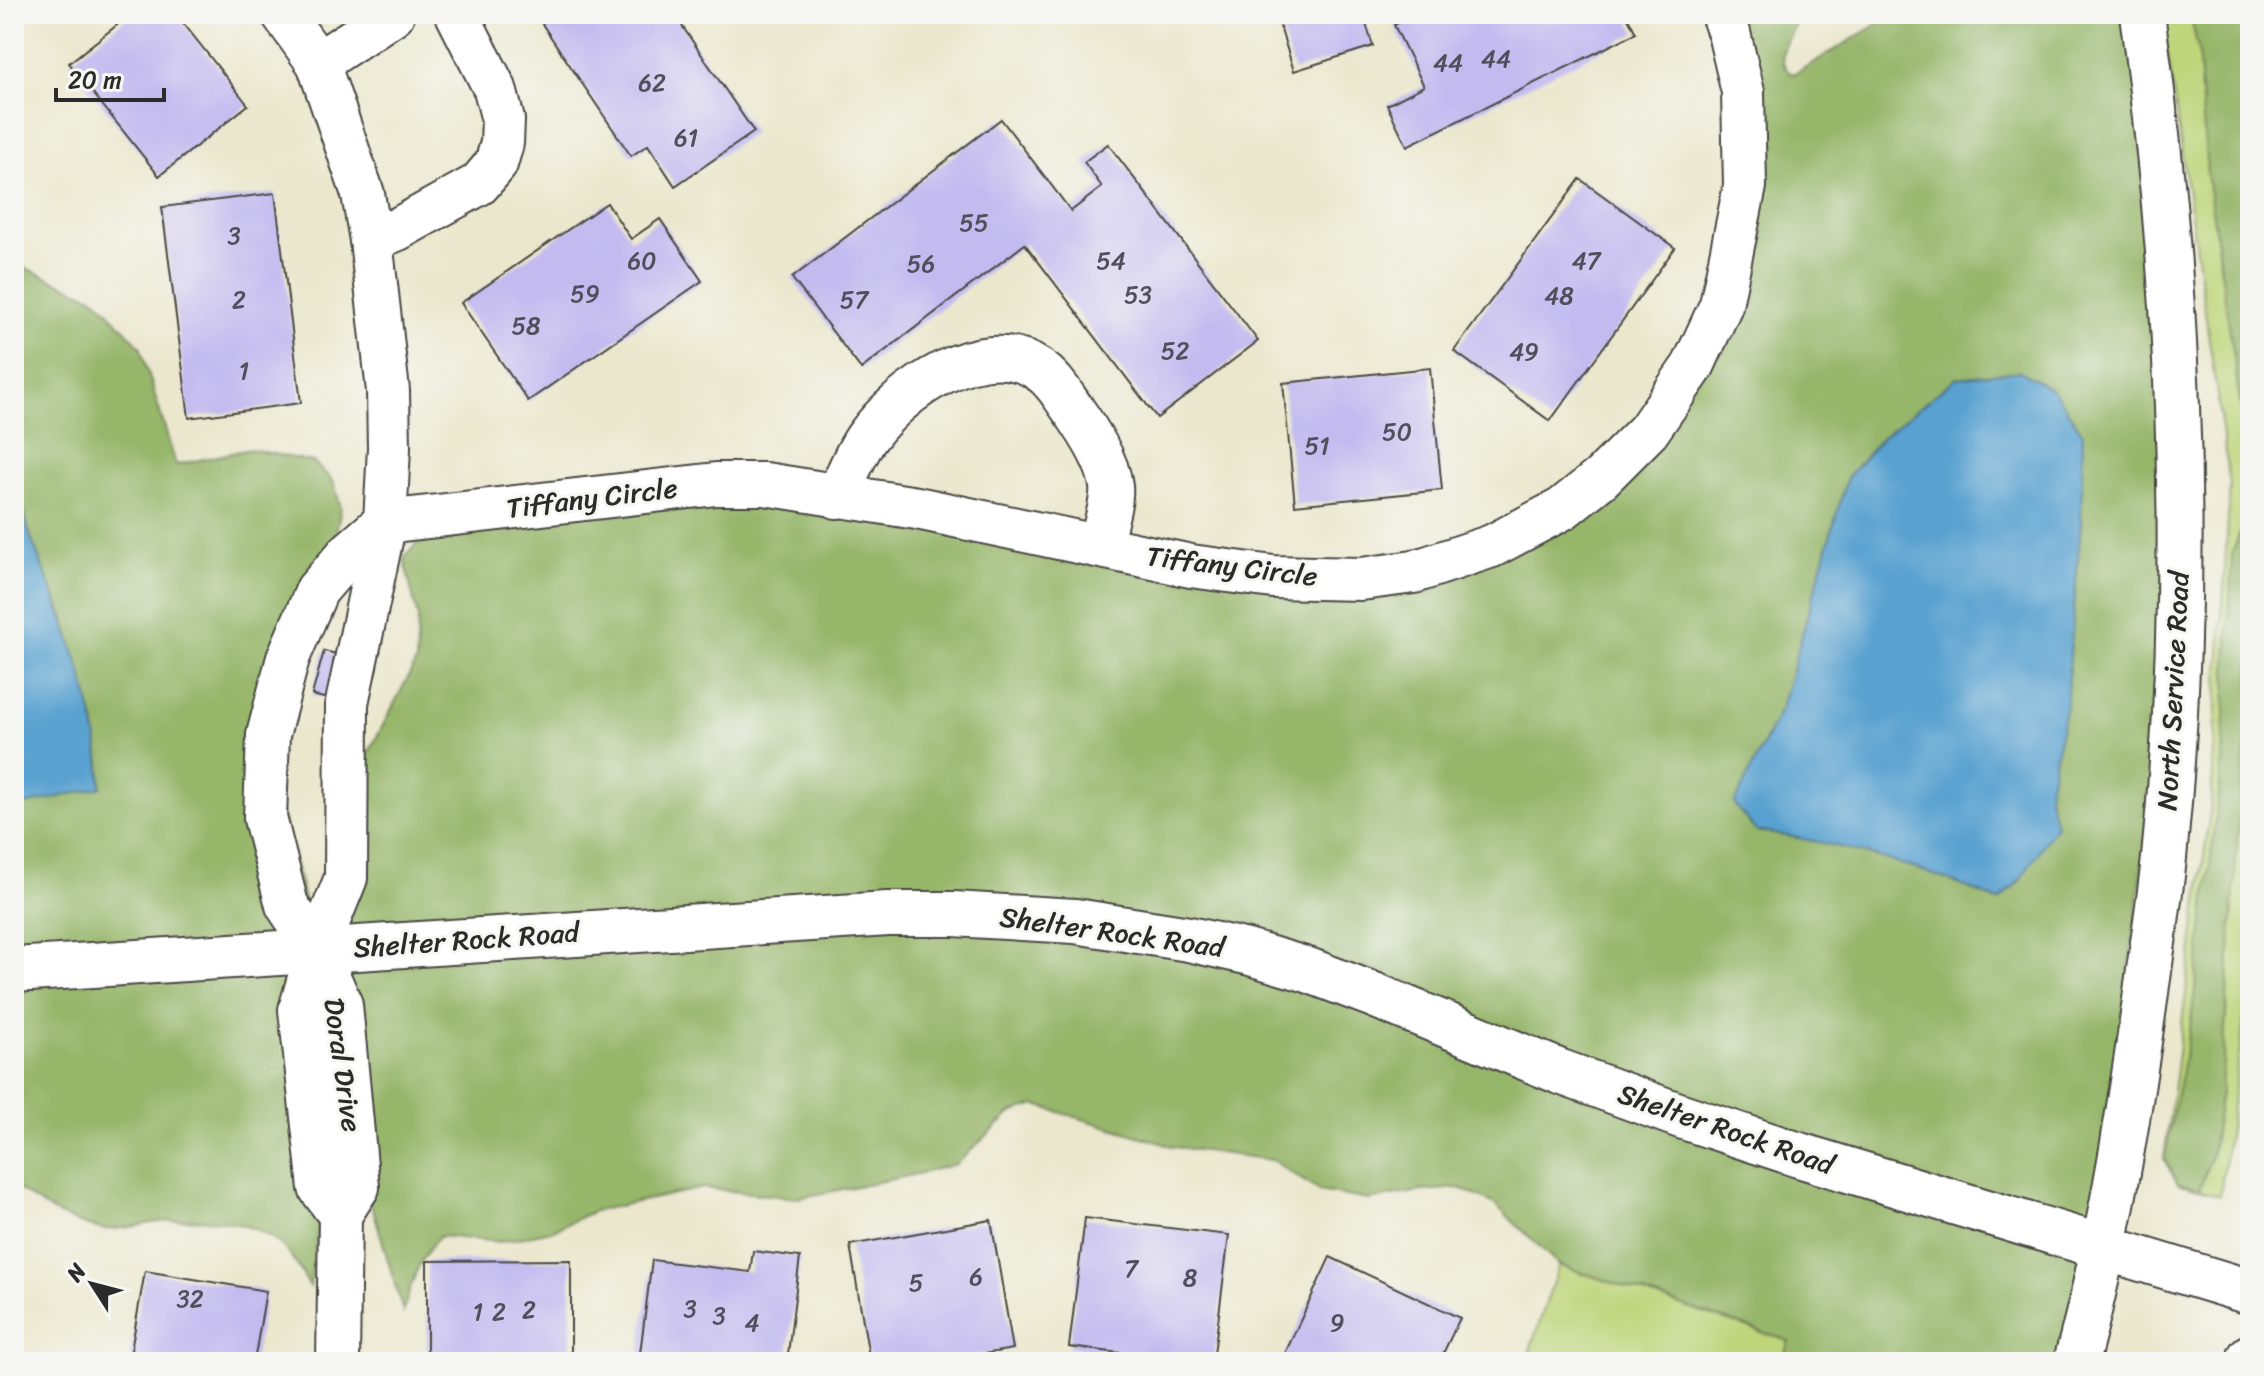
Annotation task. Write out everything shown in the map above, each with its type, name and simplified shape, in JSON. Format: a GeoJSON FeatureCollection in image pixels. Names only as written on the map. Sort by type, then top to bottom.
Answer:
{"type":"FeatureCollection","features":[{"type":"Feature","properties":{"kind":"main road","name":"North Service Road"},"geometry":{"type":"LineString","coordinates":[[2076,1362],[2103,1249],[2136,1065],[2164,859],[2180,590],[2175,336],[2165,197],[2142,14]]}},
{"type":"Feature","properties":{"kind":"main road","name":"Shelter Rock Road"},"geometry":{"type":"LineString","coordinates":[[14,970],[888,914],[1014,916],[1148,932],[1247,952],[1308,970],[1558,1071],[1681,1116],[2250,1292]]}},
{"type":"Feature","properties":{"kind":"street"},"geometry":{"type":"LineString","coordinates":[[283,14],[318,63],[363,194],[388,391],[385,522],[347,703],[346,878],[317,950]]}},
{"type":"Feature","properties":{"kind":"street"},"geometry":{"type":"LineString","coordinates":[[318,63],[393,14]]}},
{"type":"Feature","properties":{"kind":"street"},"geometry":{"type":"LineString","coordinates":[[371,240],[398,229],[479,184],[496,164],[502,143],[503,120],[495,89],[457,14]]}},
{"type":"Feature","properties":{"kind":"street","name":"Tiffany Circle"},"geometry":{"type":"LineString","coordinates":[[385,522],[716,484],[765,484],[917,508],[1191,566],[1273,577],[1361,579],[1414,572],[1492,546],[1562,509],[1601,478],[1648,431],[1693,366],[1721,305],[1745,186],[1743,92],[1722,14]]}},
{"type":"Feature","properties":{"kind":"street"},"geometry":{"type":"LineString","coordinates":[[837,497],[866,439],[892,409],[948,368],[970,360],[1009,358],[1038,368],[1053,382],[1093,438],[1111,487],[1100,546]]}},
{"type":"Feature","properties":{"kind":"street"},"geometry":{"type":"LineString","coordinates":[[317,950],[287,905],[265,818],[268,735],[288,658],[317,590],[348,554],[385,522]]}},
{"type":"Feature","properties":{"kind":"street","name":"Doral Drive"},"geometry":{"type":"LineString","coordinates":[[317,950],[341,1005],[358,1187],[340,1215],[338,1362]]}},
{"type":"Feature","properties":{"kind":"green space"},"geometry":{"type":"Polygon","coordinates":[[[1724,14],[1802,14],[1783,54],[1783,62],[1794,74],[1878,24],[1888,14],[2142,14],[2180,590],[2076,1362],[1782,1362],[1789,1341],[1559,1265],[1495,1204],[1460,1188],[1368,1200],[1319,1191],[1272,1160],[1175,1147],[1036,1105],[1011,1113],[956,1164],[908,1176],[798,1198],[703,1188],[594,1211],[551,1231],[500,1242],[440,1236],[421,1262],[403,1312],[374,1212],[363,1190],[317,1188],[319,1224],[310,1287],[286,1250],[255,1229],[223,1221],[189,1220],[102,1229],[56,1213],[14,1186],[14,807],[101,787],[94,721],[65,621],[31,538],[14,476],[14,263],[97,299],[140,346],[176,465],[250,449],[313,462],[333,481],[341,507],[334,543],[261,734],[317,949],[355,788],[369,752],[416,662],[418,618],[404,559],[425,534],[716,484],[1361,579],[1562,509],[1693,366],[1745,186],[1724,14]],[[2053,390],[1882,437],[1847,478],[1781,708],[1734,804],[1756,831],[1880,857],[1998,901],[2056,825],[2048,795],[2066,704],[2081,521],[2083,433],[2053,390]]]}},
{"type":"Feature","properties":{"kind":"green space"},"geometry":{"type":"Polygon","coordinates":[[[2162,14],[2250,14],[2250,975],[2220,1196],[2178,1184],[2164,1159],[2211,803],[2230,485],[2162,14]]]}},
{"type":"Feature","properties":{"kind":"green space"},"geometry":{"type":"Polygon","coordinates":[[[2190,14],[2250,15],[2250,415],[2244,417],[2207,175],[2198,49],[2190,14]]]}},
{"type":"Feature","properties":{"kind":"green space"},"geometry":{"type":"Polygon","coordinates":[[[2250,530],[2250,703],[2240,799],[2221,1092],[2212,1153],[2199,1190],[2178,1184],[2164,1159],[2190,1029],[2223,759],[2232,554],[2240,532],[2250,530]]]}},
{"type":"Feature","properties":{"kind":"green space"},"geometry":{"type":"Polygon","coordinates":[[[1559,1265],[1789,1341],[1782,1362],[1526,1362],[1559,1265]]]}},
{"type":"Feature","properties":{"kind":"water"},"geometry":{"type":"Polygon","coordinates":[[[2020,371],[2053,390],[2083,433],[2081,521],[2066,704],[2048,795],[2056,825],[2020,880],[1999,901],[1880,857],[1756,831],[1734,804],[1781,708],[1847,478],[1882,437],[1956,378],[2020,371]]]}},
{"type":"Feature","properties":{"kind":"water"},"geometry":{"type":"Polygon","coordinates":[[[14,476],[29,533],[87,692],[99,755],[101,787],[16,807],[14,807],[14,476]]]}},
{"type":"Feature","properties":{"kind":"building"},"geometry":{"type":"Polygon","coordinates":[[[131,14],[176,14],[248,105],[159,176],[69,63],[131,14]]]}},
{"type":"Feature","properties":{"kind":"building"},"geometry":{"type":"Polygon","coordinates":[[[544,14],[674,14],[754,132],[675,186],[648,145],[631,156],[538,18],[544,14]]]}},
{"type":"Feature","properties":{"kind":"building"},"geometry":{"type":"Polygon","coordinates":[[[1276,14],[1363,14],[1373,46],[1294,71],[1276,14]]]}},
{"type":"Feature","properties":{"kind":"building"},"geometry":{"type":"Polygon","coordinates":[[[1415,14],[1626,14],[1636,33],[1407,146],[1387,105],[1424,86],[1394,25],[1415,14]]]}},
{"type":"Feature","properties":{"kind":"building"},"geometry":{"type":"Polygon","coordinates":[[[1001,119],[1071,211],[1102,187],[1084,162],[1108,144],[1258,341],[1157,418],[1025,244],[861,369],[792,278],[1001,119]]]}},
{"type":"Feature","properties":{"kind":"building"},"geometry":{"type":"Polygon","coordinates":[[[1580,179],[1675,248],[1550,421],[1454,351],[1580,179]]]}},
{"type":"Feature","properties":{"kind":"building"},"geometry":{"type":"Polygon","coordinates":[[[275,193],[301,403],[189,418],[162,207],[275,193]]]}},
{"type":"Feature","properties":{"kind":"building"},"geometry":{"type":"Polygon","coordinates":[[[607,203],[631,239],[660,219],[702,281],[528,401],[461,303],[607,203]]]}},
{"type":"Feature","properties":{"kind":"building"},"geometry":{"type":"Polygon","coordinates":[[[1430,368],[1442,490],[1295,505],[1283,383],[1430,368]]]}},
{"type":"Feature","properties":{"kind":"building"},"geometry":{"type":"Polygon","coordinates":[[[324,651],[345,656],[332,700],[312,695],[324,651]]]}},
{"type":"Feature","properties":{"kind":"building"},"geometry":{"type":"Polygon","coordinates":[[[1085,1218],[1229,1235],[1213,1362],[1147,1362],[1148,1356],[1069,1347],[1085,1218]]]}},
{"type":"Feature","properties":{"kind":"building"},"geometry":{"type":"Polygon","coordinates":[[[991,1220],[1013,1349],[937,1362],[870,1362],[850,1245],[991,1220]]]}},
{"type":"Feature","properties":{"kind":"building"},"geometry":{"type":"Polygon","coordinates":[[[753,1251],[800,1257],[787,1362],[639,1361],[652,1260],[750,1272],[753,1251]]]}},
{"type":"Feature","properties":{"kind":"building"},"geometry":{"type":"Polygon","coordinates":[[[1330,1257],[1460,1318],[1439,1362],[1281,1362],[1330,1257]]]}},
{"type":"Feature","properties":{"kind":"building"},"geometry":{"type":"Polygon","coordinates":[[[571,1260],[571,1362],[427,1362],[427,1261],[571,1260]]]}},
{"type":"Feature","properties":{"kind":"building"},"geometry":{"type":"Polygon","coordinates":[[[145,1271],[266,1291],[254,1362],[129,1362],[145,1271]]]}}]}
